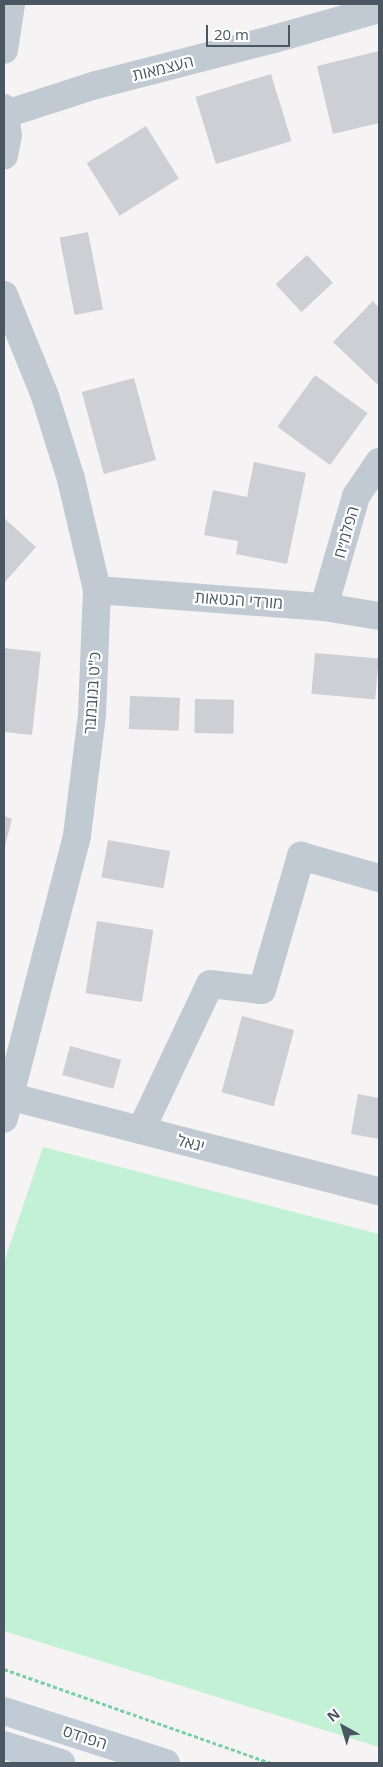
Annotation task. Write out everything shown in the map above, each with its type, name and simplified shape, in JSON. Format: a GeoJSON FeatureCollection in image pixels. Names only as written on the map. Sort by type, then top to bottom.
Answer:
{"type":"FeatureCollection","features":[{"type":"Feature","properties":{"kind":"main road","name":"הפרדס"},"geometry":{"type":"LineString","coordinates":[[4,1711],[166,1763]]}},
{"type":"Feature","properties":{"kind":"main road","name":"הפרדס"},"geometry":{"type":"LineString","coordinates":[[4,1745],[61,1763]]}},
{"type":"Feature","properties":{"kind":"street"},"geometry":{"type":"LineString","coordinates":[[4,50],[11,4]]}},
{"type":"Feature","properties":{"kind":"street","name":"העצמאות"},"geometry":{"type":"LineString","coordinates":[[5,111],[379,9]]}},
{"type":"Feature","properties":{"kind":"street"},"geometry":{"type":"LineString","coordinates":[[4,156],[8,135],[5,111]]}},
{"type":"Feature","properties":{"kind":"street","name":"כ\"ט בנובמבר"},"geometry":{"type":"LineString","coordinates":[[4,295],[48,405],[71,479],[97,590],[92,715],[76,836],[6,1103]]}},
{"type":"Feature","properties":{"kind":"street","name":"הפלמ״ח"},"geometry":{"type":"LineString","coordinates":[[324,607],[356,496],[379,462]]}},
{"type":"Feature","properties":{"kind":"street","name":"מורדי הגטאות"},"geometry":{"type":"LineString","coordinates":[[97,590],[324,607],[379,616]]}},
{"type":"Feature","properties":{"kind":"street"},"geometry":{"type":"LineString","coordinates":[[141,1130],[210,984],[262,990],[301,856],[379,878]]}},
{"type":"Feature","properties":{"kind":"street","name":"יגאל"},"geometry":{"type":"LineString","coordinates":[[6,1103],[141,1130],[379,1191]]}},
{"type":"Feature","properties":{"kind":"path"},"geometry":{"type":"LineString","coordinates":[[4,1669],[271,1763]]}},
{"type":"Feature","properties":{"kind":"green space"},"geometry":{"type":"Polygon","coordinates":[[[43,1147],[379,1234],[379,1747],[4,1631],[4,1262],[43,1147]]]}},
{"type":"Feature","properties":{"kind":"building"},"geometry":{"type":"Polygon","coordinates":[[[379,51],[379,123],[333,134],[317,66],[379,51]]]}},
{"type":"Feature","properties":{"kind":"building"},"geometry":{"type":"Polygon","coordinates":[[[271,74],[291,141],[216,164],[195,97],[271,74]]]}},
{"type":"Feature","properties":{"kind":"building"},"geometry":{"type":"Polygon","coordinates":[[[146,126],[179,179],[119,216],[87,163],[146,126]]]}},
{"type":"Feature","properties":{"kind":"building"},"geometry":{"type":"Polygon","coordinates":[[[88,232],[103,310],[75,315],[60,238],[88,232]]]}},
{"type":"Feature","properties":{"kind":"building"},"geometry":{"type":"Polygon","coordinates":[[[307,255],[333,283],[301,312],[276,284],[307,255]]]}},
{"type":"Feature","properties":{"kind":"building"},"geometry":{"type":"Polygon","coordinates":[[[373,301],[379,308],[379,382],[377,384],[333,342],[373,301]]]}},
{"type":"Feature","properties":{"kind":"building"},"geometry":{"type":"Polygon","coordinates":[[[315,375],[368,413],[330,465],[277,427],[315,375]]]}},
{"type":"Feature","properties":{"kind":"building"},"geometry":{"type":"Polygon","coordinates":[[[134,378],[156,460],[104,474],[82,392],[134,378]]]}},
{"type":"Feature","properties":{"kind":"building"},"geometry":{"type":"Polygon","coordinates":[[[254,462],[306,473],[287,564],[236,554],[238,541],[204,535],[213,490],[247,497],[254,462]]]}},
{"type":"Feature","properties":{"kind":"building"},"geometry":{"type":"Polygon","coordinates":[[[4,518],[36,547],[4,583],[4,518]]]}},
{"type":"Feature","properties":{"kind":"building"},"geometry":{"type":"Polygon","coordinates":[[[4,648],[41,652],[32,735],[4,732],[4,648]]]}},
{"type":"Feature","properties":{"kind":"building"},"geometry":{"type":"Polygon","coordinates":[[[315,653],[379,659],[375,699],[311,694],[315,653]]]}},
{"type":"Feature","properties":{"kind":"building"},"geometry":{"type":"Polygon","coordinates":[[[130,696],[180,698],[179,731],[129,729],[130,696]]]}},
{"type":"Feature","properties":{"kind":"building"},"geometry":{"type":"Polygon","coordinates":[[[195,699],[234,700],[233,734],[194,733],[195,699]]]}},
{"type":"Feature","properties":{"kind":"building"},"geometry":{"type":"Polygon","coordinates":[[[4,816],[12,819],[4,850],[4,816]]]}},
{"type":"Feature","properties":{"kind":"building"},"geometry":{"type":"Polygon","coordinates":[[[108,840],[170,851],[163,888],[101,877],[108,840]]]}},
{"type":"Feature","properties":{"kind":"building"},"geometry":{"type":"Polygon","coordinates":[[[97,921],[153,930],[142,1002],[86,993],[97,921]]]}},
{"type":"Feature","properties":{"kind":"building"},"geometry":{"type":"Polygon","coordinates":[[[242,1016],[294,1030],[274,1106],[222,1092],[242,1016]]]}},
{"type":"Feature","properties":{"kind":"building"},"geometry":{"type":"Polygon","coordinates":[[[70,1046],[121,1060],[113,1089],[62,1075],[70,1046]]]}},
{"type":"Feature","properties":{"kind":"building"},"geometry":{"type":"Polygon","coordinates":[[[358,1094],[379,1098],[379,1139],[351,1134],[358,1094]]]}}]}
